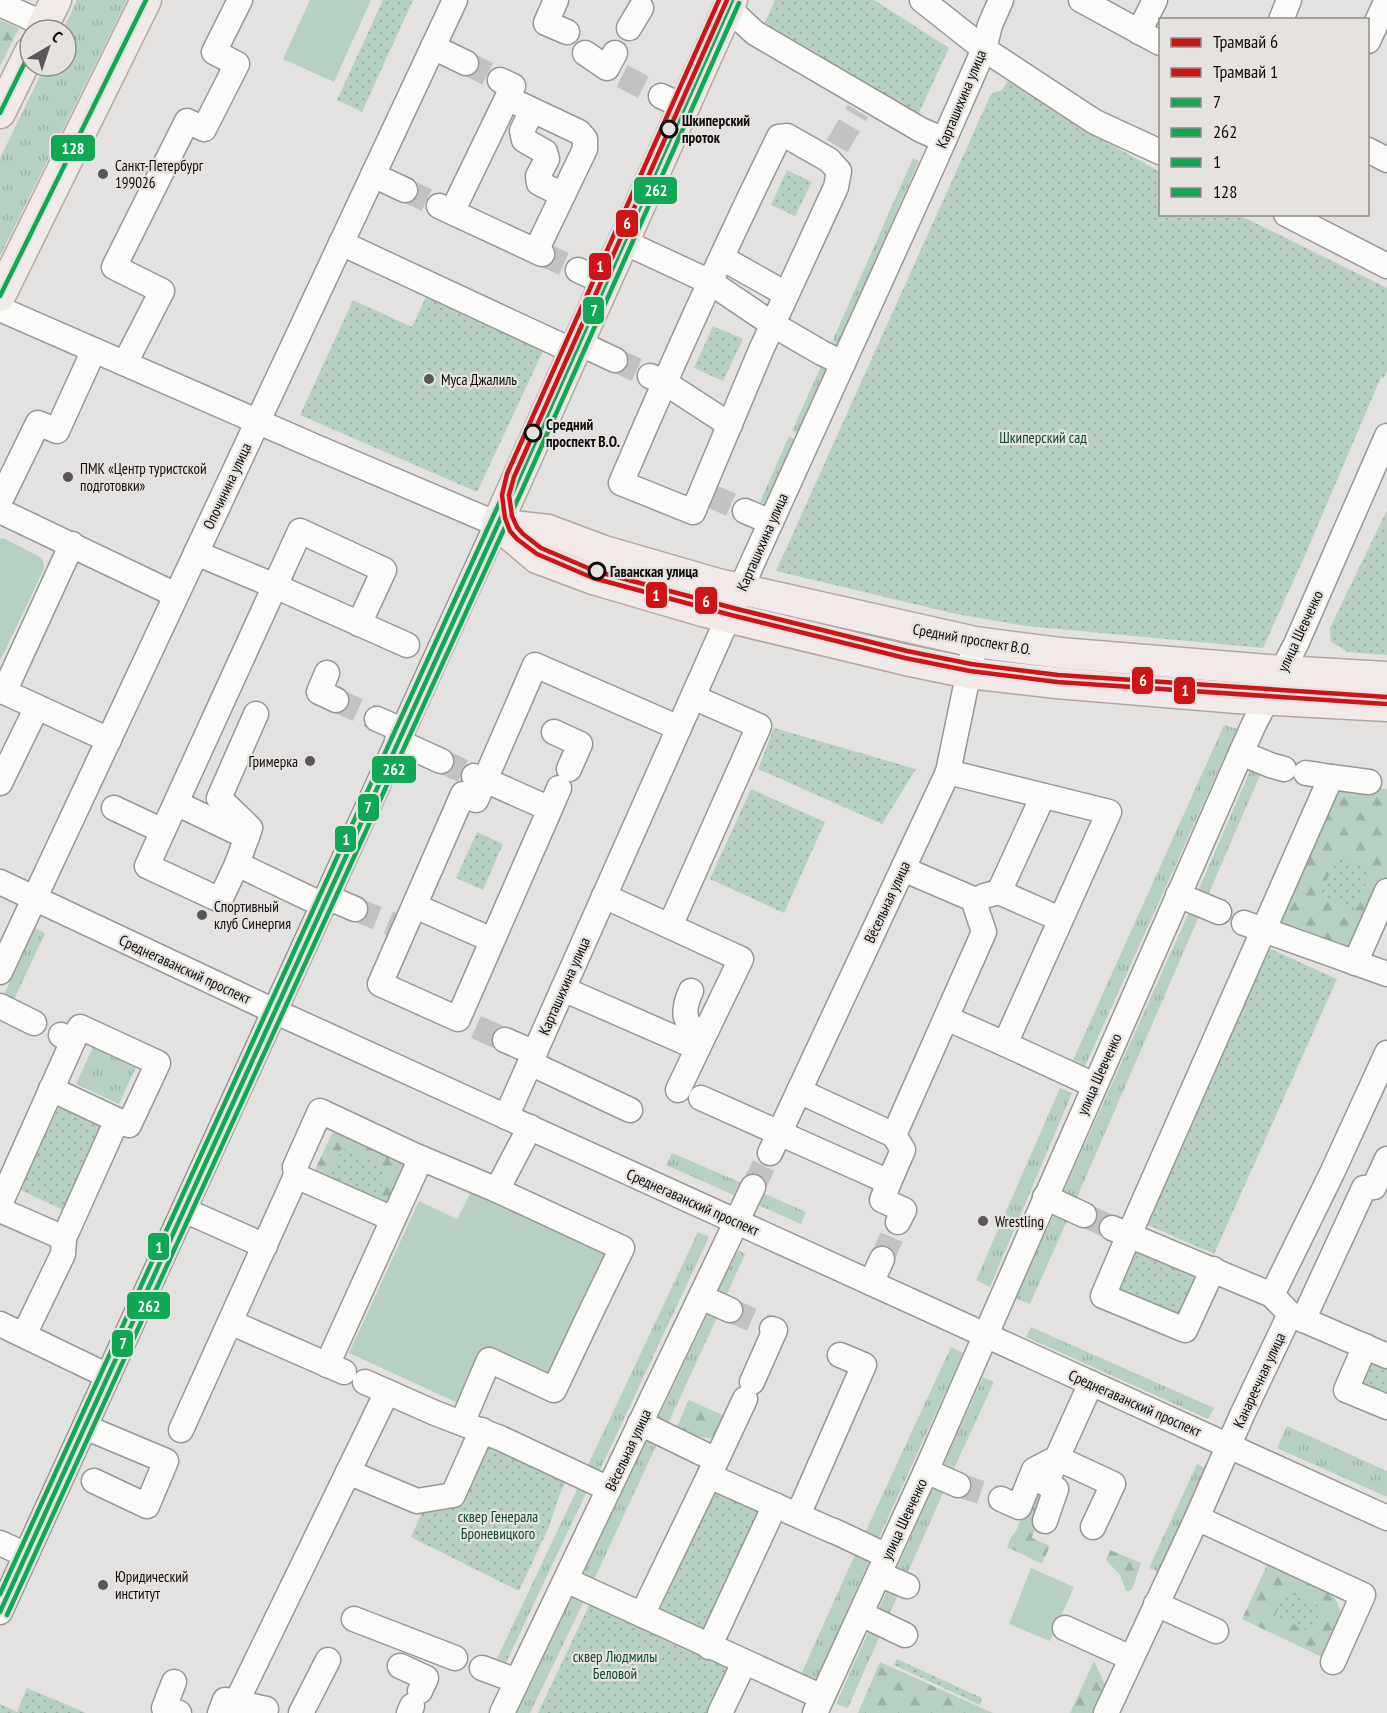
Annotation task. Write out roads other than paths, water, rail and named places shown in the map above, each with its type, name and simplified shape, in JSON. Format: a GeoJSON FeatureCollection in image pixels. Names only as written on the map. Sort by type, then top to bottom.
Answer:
{"type":"FeatureCollection","features":[{"type":"Feature","properties":{"kind":"main road"},"geometry":{"type":"LineString","coordinates":[[0,296],[146,0]]}},
{"type":"Feature","properties":{"kind":"main road"},"geometry":{"type":"LineString","coordinates":[[497,524],[624,242],[673,102],[727,3]]}},
{"type":"Feature","properties":{"kind":"main road"},"geometry":{"type":"LineString","coordinates":[[0,113],[18,76]]}},
{"type":"Feature","properties":{"kind":"main road","name":"Средний проспект В.О."},"geometry":{"type":"LineString","coordinates":[[497,524],[548,530],[604,551],[741,589],[975,642],[1060,653],[1387,677]]}},
{"type":"Feature","properties":{"kind":"main road","name":"Средний проспект В.О."},"geometry":{"type":"LineString","coordinates":[[497,524],[537,558],[593,579],[706,612],[969,673],[1057,683],[1387,706]]}},
{"type":"Feature","properties":{"kind":"street"},"geometry":{"type":"LineString","coordinates":[[125,363],[162,291],[114,267],[187,121],[204,129],[237,64],[214,52],[240,0]]}},
{"type":"Feature","properties":{"kind":"street","name":"Опочинина улица"},"geometry":{"type":"LineString","coordinates":[[0,972],[454,0]]}},
{"type":"Feature","properties":{"kind":"street"},"geometry":{"type":"LineString","coordinates":[[556,0],[546,23],[567,32]]}},
{"type":"Feature","properties":{"kind":"street"},"geometry":{"type":"LineString","coordinates":[[922,0],[984,49],[1095,122],[1159,151]]}},
{"type":"Feature","properties":{"kind":"street","name":"Карташихина улица"},"geometry":{"type":"LineString","coordinates":[[506,1117],[944,140],[984,49],[1000,0]]}},
{"type":"Feature","properties":{"kind":"street"},"geometry":{"type":"LineString","coordinates":[[1081,0],[1150,37],[1155,0]]}},
{"type":"Feature","properties":{"kind":"street"},"geometry":{"type":"LineString","coordinates":[[1282,18],[1289,0]]}},
{"type":"Feature","properties":{"kind":"street"},"geometry":{"type":"LineString","coordinates":[[1369,39],[1387,0]]}},
{"type":"Feature","properties":{"kind":"street"},"geometry":{"type":"LineString","coordinates":[[727,3],[755,33],[862,104],[944,140]]}},
{"type":"Feature","properties":{"kind":"street"},"geometry":{"type":"LineString","coordinates":[[0,4],[47,18]]}},
{"type":"Feature","properties":{"kind":"street"},"geometry":{"type":"LineString","coordinates":[[433,47],[466,63]]}},
{"type":"Feature","properties":{"kind":"street"},"geometry":{"type":"LineString","coordinates":[[585,53],[615,66]]}},
{"type":"Feature","properties":{"kind":"street"},"geometry":{"type":"LineString","coordinates":[[503,89],[532,110],[579,132],[585,139],[585,148],[562,195],[539,252],[446,209],[503,89]]}},
{"type":"Feature","properties":{"kind":"street"},"geometry":{"type":"LineString","coordinates":[[532,110],[522,131],[524,140],[545,152],[547,159],[538,176],[539,183],[562,195]]}},
{"type":"Feature","properties":{"kind":"street"},"geometry":{"type":"LineString","coordinates":[[787,136],[833,153],[838,171],[836,187],[772,324],[730,425],[706,493],[693,512],[621,483],[657,379],[722,258],[779,137],[787,136]]}},
{"type":"Feature","properties":{"kind":"street"},"geometry":{"type":"LineString","coordinates":[[1369,151],[1387,160]]}},
{"type":"Feature","properties":{"kind":"street"},"geometry":{"type":"LineString","coordinates":[[373,175],[405,190]]}},
{"type":"Feature","properties":{"kind":"street"},"geometry":{"type":"LineString","coordinates":[[1290,216],[1387,266]]}},
{"type":"Feature","properties":{"kind":"street"},"geometry":{"type":"LineString","coordinates":[[624,242],[710,282],[772,324],[843,363]]}},
{"type":"Feature","properties":{"kind":"street"},"geometry":{"type":"LineString","coordinates":[[341,243],[577,348],[615,360]]}},
{"type":"Feature","properties":{"kind":"street"},"geometry":{"type":"LineString","coordinates":[[722,258],[786,294]]}},
{"type":"Feature","properties":{"kind":"street"},"geometry":{"type":"LineString","coordinates":[[578,270],[606,283]]}},
{"type":"Feature","properties":{"kind":"street","name":"Средний проспект В.О."},"geometry":{"type":"LineString","coordinates":[[0,309],[497,524]]}},
{"type":"Feature","properties":{"kind":"street"},"geometry":{"type":"LineString","coordinates":[[0,501],[38,423],[57,431],[94,350]]}},
{"type":"Feature","properties":{"kind":"street"},"geometry":{"type":"LineString","coordinates":[[657,379],[730,425]]}},
{"type":"Feature","properties":{"kind":"street","name":"улица Шевченко"},"geometry":{"type":"LineString","coordinates":[[821,1708],[1241,753],[1298,639],[1387,436]]}},
{"type":"Feature","properties":{"kind":"street"},"geometry":{"type":"LineString","coordinates":[[745,510],[771,522]]}},
{"type":"Feature","properties":{"kind":"street"},"geometry":{"type":"LineString","coordinates":[[0,511],[176,595]]}},
{"type":"Feature","properties":{"kind":"street"},"geometry":{"type":"LineString","coordinates":[[0,1612],[497,524]]}},
{"type":"Feature","properties":{"kind":"street"},"geometry":{"type":"LineString","coordinates":[[256,714],[219,798],[250,828],[237,864],[220,900],[147,866],[300,531],[384,570],[359,624]]}},
{"type":"Feature","properties":{"kind":"street"},"geometry":{"type":"LineString","coordinates":[[72,544],[2,691],[109,740]]}},
{"type":"Feature","properties":{"kind":"street"},"geometry":{"type":"LineString","coordinates":[[196,553],[406,645]]}},
{"type":"Feature","properties":{"kind":"street","name":"Вёсельная улица"},"geometry":{"type":"LineString","coordinates":[[775,1142],[948,772],[975,642]]}},
{"type":"Feature","properties":{"kind":"street"},"geometry":{"type":"LineString","coordinates":[[554,732],[580,744],[492,940],[467,1023],[380,984],[399,927],[415,906],[463,794],[476,800],[480,778],[535,665],[679,728]]}},
{"type":"Feature","properties":{"kind":"street"},"geometry":{"type":"LineString","coordinates":[[327,673],[319,692],[336,700]]}},
{"type":"Feature","properties":{"kind":"street"},"geometry":{"type":"LineString","coordinates":[[670,926],[759,726],[693,697]]}},
{"type":"Feature","properties":{"kind":"street"},"geometry":{"type":"LineString","coordinates":[[0,783],[37,707]]}},
{"type":"Feature","properties":{"kind":"street"},"geometry":{"type":"LineString","coordinates":[[376,719],[441,761]]}},
{"type":"Feature","properties":{"kind":"street"},"geometry":{"type":"LineString","coordinates":[[1241,753],[1270,765],[1295,771],[1369,782]]}},
{"type":"Feature","properties":{"kind":"street"},"geometry":{"type":"LineString","coordinates":[[948,772],[1109,812],[1005,1044]]}},
{"type":"Feature","properties":{"kind":"street"},"geometry":{"type":"LineString","coordinates":[[1213,1269],[1185,1330],[1103,1296],[1120,1231],[1254,926],[1331,777]]}},
{"type":"Feature","properties":{"kind":"street"},"geometry":{"type":"LineString","coordinates":[[480,778],[559,788]]}},
{"type":"Feature","properties":{"kind":"street"},"geometry":{"type":"LineString","coordinates":[[999,892],[1043,796]]}},
{"type":"Feature","properties":{"kind":"street"},"geometry":{"type":"LineString","coordinates":[[176,803],[247,837]]}},
{"type":"Feature","properties":{"kind":"street"},"geometry":{"type":"LineString","coordinates":[[114,808],[163,831]]}},
{"type":"Feature","properties":{"kind":"street"},"geometry":{"type":"LineString","coordinates":[[237,864],[325,901],[355,909]]}},
{"type":"Feature","properties":{"kind":"street"},"geometry":{"type":"LineString","coordinates":[[903,869],[973,899],[999,892],[1060,919]]}},
{"type":"Feature","properties":{"kind":"street","name":"Среднегаванский проспект"},"geometry":{"type":"LineString","coordinates":[[0,882],[274,1011],[1387,1518]]}},
{"type":"Feature","properties":{"kind":"street"},"geometry":{"type":"LineString","coordinates":[[1355,963],[1387,891]]}},
{"type":"Feature","properties":{"kind":"street"},"geometry":{"type":"LineString","coordinates":[[1178,895],[1219,912]]}},
{"type":"Feature","properties":{"kind":"street"},"geometry":{"type":"LineString","coordinates":[[604,896],[741,958],[678,1090]]}},
{"type":"Feature","properties":{"kind":"street"},"geometry":{"type":"LineString","coordinates":[[894,1135],[984,932],[973,899]]}},
{"type":"Feature","properties":{"kind":"street"},"geometry":{"type":"LineString","coordinates":[[415,906],[492,940]]}},
{"type":"Feature","properties":{"kind":"street"},"geometry":{"type":"LineString","coordinates":[[1254,926],[1387,974]]}},
{"type":"Feature","properties":{"kind":"street"},"geometry":{"type":"LineString","coordinates":[[563,989],[700,1043]]}},
{"type":"Feature","properties":{"kind":"street"},"geometry":{"type":"LineString","coordinates":[[692,991],[686,1003],[685,1018],[700,1043]]}},
{"type":"Feature","properties":{"kind":"street"},"geometry":{"type":"LineString","coordinates":[[0,1006],[34,1023]]}},
{"type":"Feature","properties":{"kind":"street"},"geometry":{"type":"LineString","coordinates":[[946,1017],[1094,1085]]}},
{"type":"Feature","properties":{"kind":"street"},"geometry":{"type":"LineString","coordinates":[[0,1204],[51,1089],[67,1038],[80,1027],[158,1063],[129,1125],[51,1089]]}},
{"type":"Feature","properties":{"kind":"street"},"geometry":{"type":"LineString","coordinates":[[505,1040],[533,1058],[630,1110]]}},
{"type":"Feature","properties":{"kind":"street"},"geometry":{"type":"LineString","coordinates":[[1120,1231],[1272,1295],[1332,1173],[1387,1053]]}},
{"type":"Feature","properties":{"kind":"street"},"geometry":{"type":"LineString","coordinates":[[799,1091],[894,1135],[903,1150],[882,1200],[904,1210],[898,1222]]}},
{"type":"Feature","properties":{"kind":"street"},"geometry":{"type":"LineString","coordinates":[[702,1098],[775,1142],[889,1182]]}},
{"type":"Feature","properties":{"kind":"street"},"geometry":{"type":"LineString","coordinates":[[182,1430],[296,1176],[295,1167],[320,1111],[622,1248],[554,1390],[489,1360],[453,1495],[417,1501],[348,1472]]}},
{"type":"Feature","properties":{"kind":"street"},"geometry":{"type":"LineString","coordinates":[[24,1335],[63,1254],[64,1238],[117,1120]]}},
{"type":"Feature","properties":{"kind":"street"},"geometry":{"type":"LineString","coordinates":[[497,1190],[530,1127]]}},
{"type":"Feature","properties":{"kind":"street"},"geometry":{"type":"LineString","coordinates":[[345,1373],[393,1219],[421,1158]]}},
{"type":"Feature","properties":{"kind":"street"},"geometry":{"type":"LineString","coordinates":[[1332,1173],[1364,1188],[1374,1187],[1387,1159]]}},
{"type":"Feature","properties":{"kind":"street"},"geometry":{"type":"LineString","coordinates":[[296,1176],[393,1219]]}},
{"type":"Feature","properties":{"kind":"street","name":"Вёсельная улица"},"geometry":{"type":"LineString","coordinates":[[502,1713],[753,1187]]}},
{"type":"Feature","properties":{"kind":"street"},"geometry":{"type":"LineString","coordinates":[[1364,1188],[1296,1317],[1387,1356]]}},
{"type":"Feature","properties":{"kind":"street"},"geometry":{"type":"LineString","coordinates":[[1045,1197],[1084,1215]]}},
{"type":"Feature","properties":{"kind":"street"},"geometry":{"type":"LineString","coordinates":[[0,1210],[64,1238]]}},
{"type":"Feature","properties":{"kind":"street"},"geometry":{"type":"LineString","coordinates":[[184,1210],[265,1246]]}},
{"type":"Feature","properties":{"kind":"street"},"geometry":{"type":"LineString","coordinates":[[871,1283],[882,1259]]}},
{"type":"Feature","properties":{"kind":"street","name":"Канареечная улица"},"geometry":{"type":"LineString","coordinates":[[1106,1713],[1197,1518],[1242,1415],[1296,1317],[1272,1295]]}},
{"type":"Feature","properties":{"kind":"street"},"geometry":{"type":"LineString","coordinates":[[701,1297],[730,1310]]}},
{"type":"Feature","properties":{"kind":"street"},"geometry":{"type":"LineString","coordinates":[[230,1322],[387,1392],[472,1426],[609,1489]]}},
{"type":"Feature","properties":{"kind":"street"},"geometry":{"type":"LineString","coordinates":[[0,1324],[108,1376]]}},
{"type":"Feature","properties":{"kind":"street"},"geometry":{"type":"LineString","coordinates":[[642,1616],[776,1330],[772,1329]]}},
{"type":"Feature","properties":{"kind":"street"},"geometry":{"type":"LineString","coordinates":[[1365,1346],[1346,1390],[1387,1407]]}},
{"type":"Feature","properties":{"kind":"street"},"geometry":{"type":"LineString","coordinates":[[798,1515],[864,1365],[840,1355]]}},
{"type":"Feature","properties":{"kind":"street"},"geometry":{"type":"LineString","coordinates":[[1045,1521],[1056,1489],[1039,1481],[1035,1470],[1057,1458],[1091,1383]]}},
{"type":"Feature","properties":{"kind":"street"},"geometry":{"type":"LineString","coordinates":[[266,1709],[228,1708],[387,1392]]}},
{"type":"Feature","properties":{"kind":"street"},"geometry":{"type":"LineString","coordinates":[[640,1423],[775,1505],[833,1531],[883,1565],[907,1586]]}},
{"type":"Feature","properties":{"kind":"street"},"geometry":{"type":"LineString","coordinates":[[85,1427],[166,1461],[147,1506],[94,1481]]}},
{"type":"Feature","properties":{"kind":"street"},"geometry":{"type":"LineString","coordinates":[[1057,1458],[1113,1485],[1093,1527]]}},
{"type":"Feature","properties":{"kind":"street"},"geometry":{"type":"LineString","coordinates":[[926,1471],[958,1485]]}},
{"type":"Feature","properties":{"kind":"street"},"geometry":{"type":"LineString","coordinates":[[1007,1504],[1019,1507],[1039,1481]]}},
{"type":"Feature","properties":{"kind":"street"},"geometry":{"type":"LineString","coordinates":[[709,1647],[775,1505]]}},
{"type":"Feature","properties":{"kind":"street"},"geometry":{"type":"LineString","coordinates":[[1197,1518],[1363,1595],[1333,1662]]}},
{"type":"Feature","properties":{"kind":"street"},"geometry":{"type":"LineString","coordinates":[[0,1543],[26,1556]]}},
{"type":"Feature","properties":{"kind":"street"},"geometry":{"type":"LineString","coordinates":[[566,1580],[744,1663],[821,1708]]}},
{"type":"Feature","properties":{"kind":"street"},"geometry":{"type":"LineString","coordinates":[[1156,1604],[1216,1630]]}},
{"type":"Feature","properties":{"kind":"street"},"geometry":{"type":"LineString","coordinates":[[861,1614],[905,1635]]}},
{"type":"Feature","properties":{"kind":"street"},"geometry":{"type":"LineString","coordinates":[[354,1619],[455,1658]]}},
{"type":"Feature","properties":{"kind":"street"},"geometry":{"type":"LineString","coordinates":[[1065,1628],[1131,1658]]}},
{"type":"Feature","properties":{"kind":"street"},"geometry":{"type":"LineString","coordinates":[[301,1713],[328,1660]]}},
{"type":"Feature","properties":{"kind":"street"},"geometry":{"type":"LineString","coordinates":[[720,1713],[744,1663]]}},
{"type":"Feature","properties":{"kind":"street"},"geometry":{"type":"LineString","coordinates":[[400,1666],[426,1678],[414,1704]]}},
{"type":"Feature","properties":{"kind":"street"},"geometry":{"type":"LineString","coordinates":[[482,1668],[517,1681]]}},
{"type":"Feature","properties":{"kind":"street"},"geometry":{"type":"LineString","coordinates":[[174,1682],[164,1708],[179,1713]]}},
{"type":"Feature","properties":{"kind":"tunnel"},"geometry":{"type":"LineString","coordinates":[[466,63],[500,80]]}},
{"type":"Feature","properties":{"kind":"tunnel"},"geometry":{"type":"LineString","coordinates":[[622,76],[661,96]]}},
{"type":"Feature","properties":{"kind":"tunnel"},"geometry":{"type":"LineString","coordinates":[[837,146],[858,111]]}},
{"type":"Feature","properties":{"kind":"tunnel"},"geometry":{"type":"LineString","coordinates":[[405,190],[439,206]]}},
{"type":"Feature","properties":{"kind":"tunnel"},"geometry":{"type":"LineString","coordinates":[[542,254],[578,270]]}},
{"type":"Feature","properties":{"kind":"tunnel"},"geometry":{"type":"LineString","coordinates":[[615,360],[650,376]]}},
{"type":"Feature","properties":{"kind":"tunnel"},"geometry":{"type":"LineString","coordinates":[[709,495],[745,511]]}},
{"type":"Feature","properties":{"kind":"tunnel"},"geometry":{"type":"LineString","coordinates":[[336,700],[377,719]]}},
{"type":"Feature","properties":{"kind":"tunnel"},"geometry":{"type":"LineString","coordinates":[[441,761],[474,776]]}},
{"type":"Feature","properties":{"kind":"tunnel"},"geometry":{"type":"LineString","coordinates":[[355,909],[394,925]]}},
{"type":"Feature","properties":{"kind":"tunnel"},"geometry":{"type":"LineString","coordinates":[[476,1027],[505,1040]]}},
{"type":"Feature","properties":{"kind":"tunnel"},"geometry":{"type":"LineString","coordinates":[[753,1187],[770,1153]]}},
{"type":"Feature","properties":{"kind":"tunnel"},"geometry":{"type":"LineString","coordinates":[[1084,1215],[1112,1228]]}},
{"type":"Feature","properties":{"kind":"tunnel"},"geometry":{"type":"LineString","coordinates":[[882,1259],[898,1222]]}},
{"type":"Feature","properties":{"kind":"tunnel"},"geometry":{"type":"LineString","coordinates":[[730,1310],[772,1329]]}},
{"type":"Feature","properties":{"kind":"tunnel"},"geometry":{"type":"LineString","coordinates":[[958,1485],[1001,1499]]}},
{"type":"Feature","properties":{"kind":"tram line","name":"1"},"geometry":{"type":"LineString","coordinates":[[719,0],[507,474],[502,495],[505,518],[510,531],[517,539],[537,554],[593,578],[905,658],[970,671],[1057,682],[1386,704]]}},
{"type":"Feature","properties":{"kind":"tram line","name":"6"},"geometry":{"type":"LineString","coordinates":[[727,0],[514,477],[509,495],[512,516],[523,534],[541,548],[595,571],[733,608],[907,651],[971,664],[1058,675],[1387,697]]}},
{"type":"Feature","properties":{"kind":"place","name":"Шкиперский проток"},"geometry":{"type":"Point","coordinates":[669,129]}},
{"type":"Feature","properties":{"kind":"place","name":"Санкт-Петербург 199026"},"geometry":{"type":"Point","coordinates":[103,174]}},
{"type":"Feature","properties":{"kind":"place","name":"Муса Джалиль"},"geometry":{"type":"Point","coordinates":[429,379]}},
{"type":"Feature","properties":{"kind":"place","name":"Средний проспект В.О."},"geometry":{"type":"Point","coordinates":[533,433]}},
{"type":"Feature","properties":{"kind":"place","name":"ПМК «Центр туристской подготовки»"},"geometry":{"type":"Point","coordinates":[68,477]}},
{"type":"Feature","properties":{"kind":"place","name":"Гаванская улица"},"geometry":{"type":"Point","coordinates":[597,571]}},
{"type":"Feature","properties":{"kind":"place","name":"Гримерка"},"geometry":{"type":"Point","coordinates":[310,761]}},
{"type":"Feature","properties":{"kind":"place","name":"Спортивный клуб Синергия"},"geometry":{"type":"Point","coordinates":[202,915]}},
{"type":"Feature","properties":{"kind":"place","name":"Wrestling"},"geometry":{"type":"Point","coordinates":[983,1221]}},
{"type":"Feature","properties":{"kind":"place","name":"Юридический институт"},"geometry":{"type":"Point","coordinates":[103,1585]}},
{"type":"Feature","properties":{"kind":"park label","name":"Шкиперский сад"},"geometry":{"type":"Point","coordinates":[1043,437]}},
{"type":"Feature","properties":{"kind":"park label","name":"сквер Генерала Броневицкого"},"geometry":{"type":"Point","coordinates":[498,1524]}},
{"type":"Feature","properties":{"kind":"park label","name":"сквер Людмилы Беловой"},"geometry":{"type":"Point","coordinates":[615,1664]}}]}
